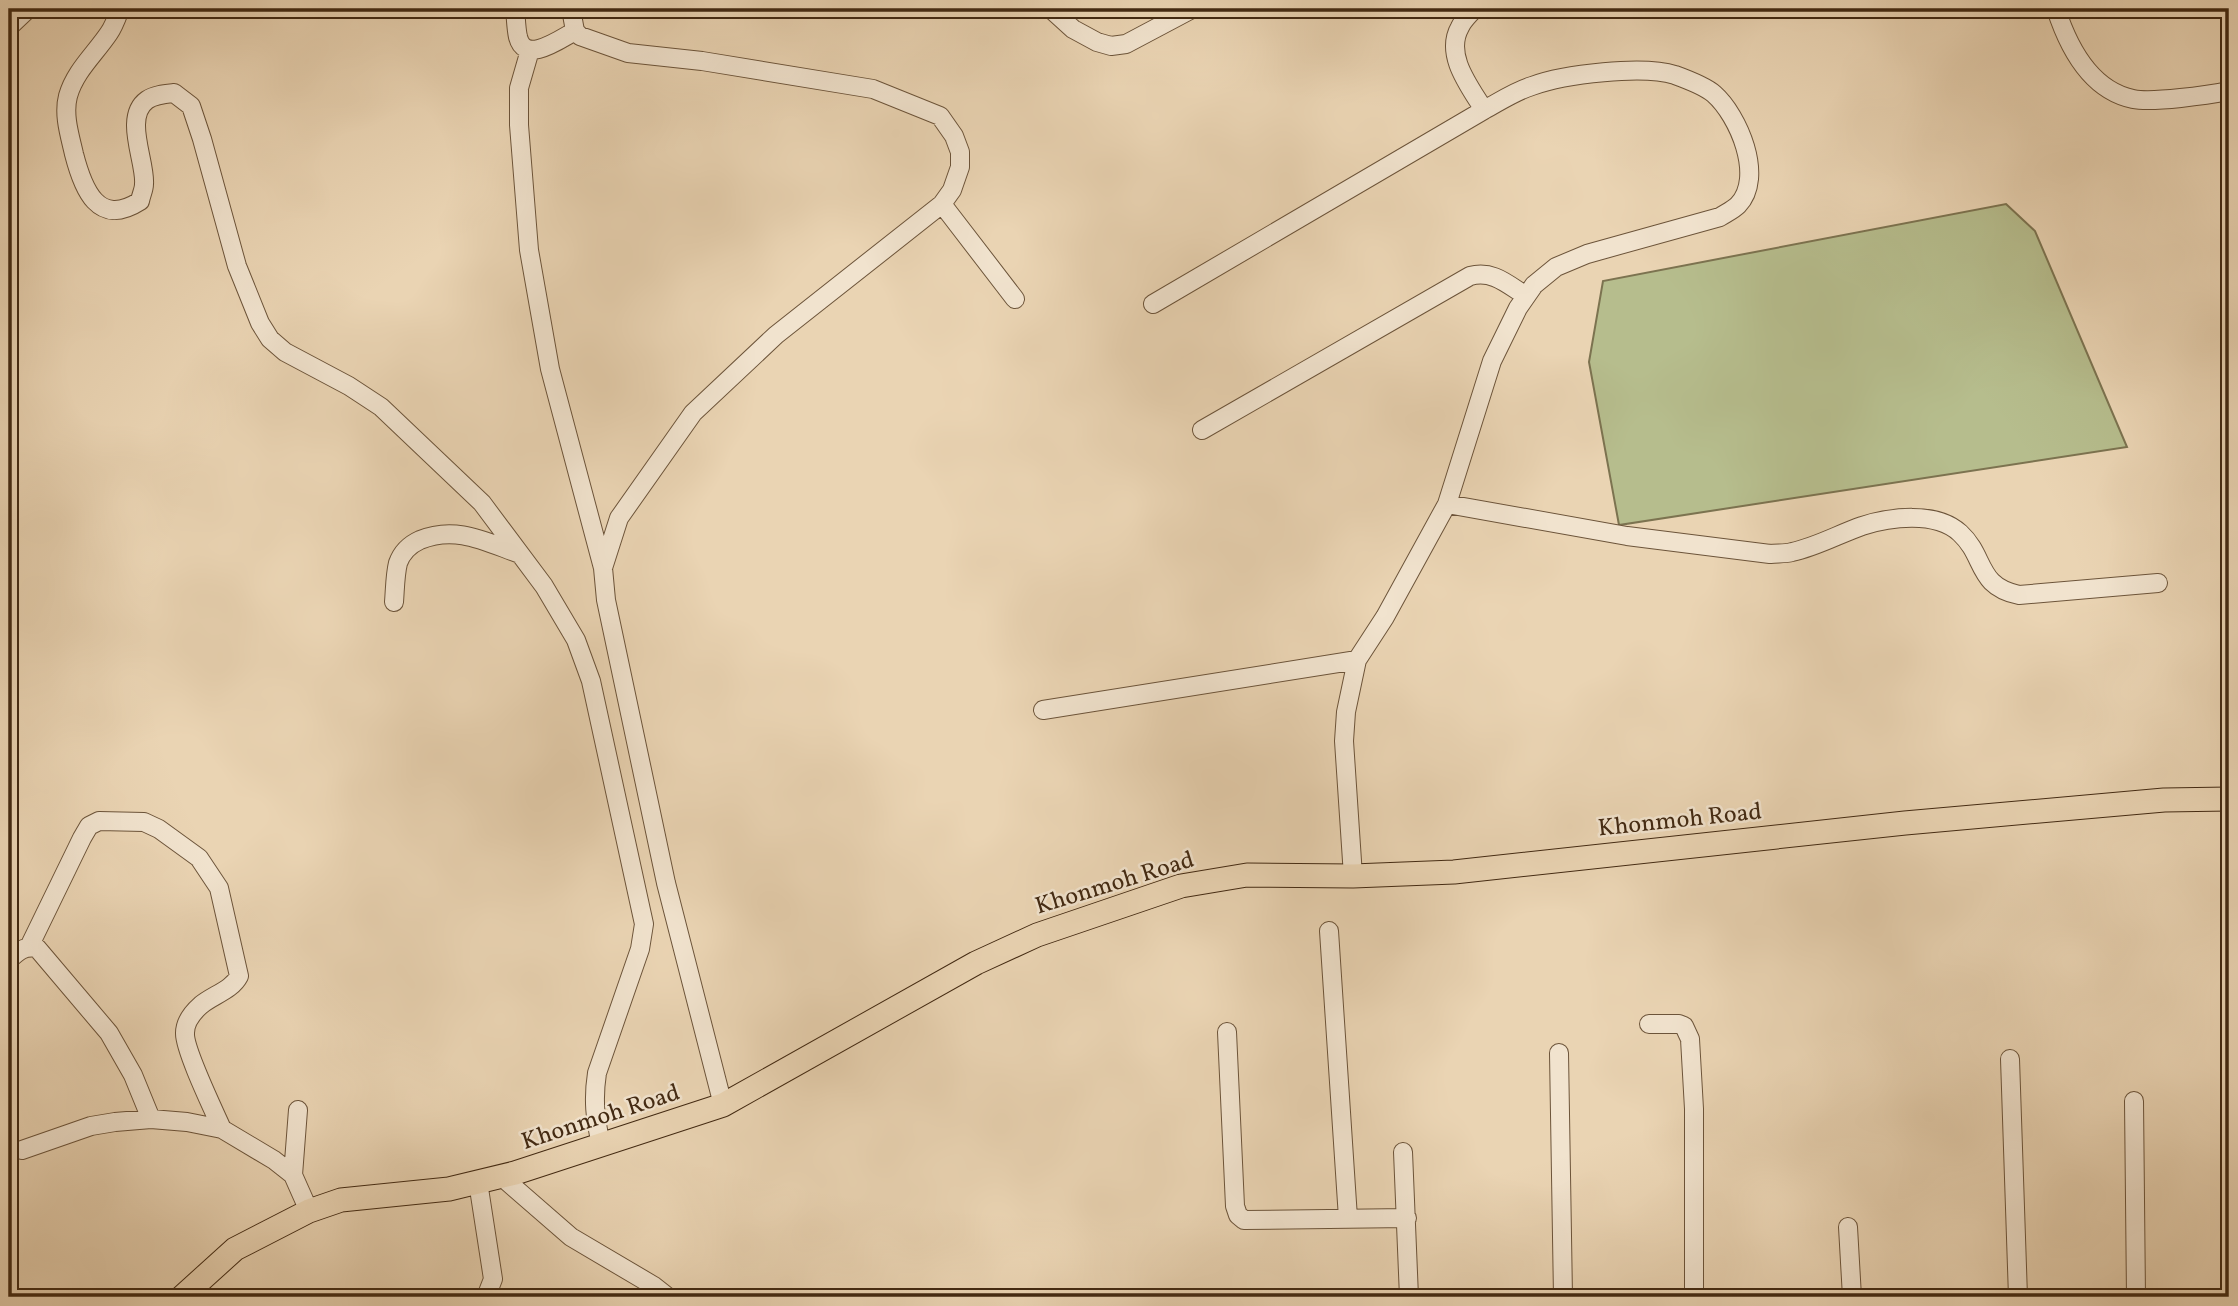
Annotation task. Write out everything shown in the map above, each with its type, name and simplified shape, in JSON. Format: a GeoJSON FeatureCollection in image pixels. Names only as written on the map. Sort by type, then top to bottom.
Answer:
{"type":"FeatureCollection","features":[{"type":"Feature","properties":{"kind":"main road","name":"Khonmoh Road"},"geometry":{"type":"LineString","coordinates":[[182,1297],[235,1249],[309,1211],[341,1200],[449,1189],[502,1177],[723,1105],[976,963],[1037,935],[1181,886],[1247,875],[1454,873],[1905,823],[2164,800],[2229,799]]}},
{"type":"Feature","properties":{"kind":"street"},"geometry":{"type":"LineString","coordinates":[[9,27],[28,9]]}},
{"type":"Feature","properties":{"kind":"street"},"geometry":{"type":"LineString","coordinates":[[120,9],[111,31],[76,76],[68,98],[67,120],[80,177],[86,191],[97,204],[110,209],[127,209],[140,201],[145,183],[136,131],[138,111],[146,100],[174,93],[191,106],[237,266],[260,323],[270,339],[285,352],[349,386],[381,407],[482,503],[544,586],[576,640],[591,681],[643,924],[640,949],[597,1073],[593,1094],[594,1115],[601,1144]]}},
{"type":"Feature","properties":{"kind":"street"},"geometry":{"type":"LineString","coordinates":[[515,9],[518,38],[523,47],[530,50],[541,49],[575,31]]}},
{"type":"Feature","properties":{"kind":"street"},"geometry":{"type":"LineString","coordinates":[[571,9],[575,31],[580,36],[628,53],[702,61],[873,89],[940,116],[954,136],[960,152],[960,167],[952,190],[942,204],[776,335],[693,413],[619,518],[603,568]]}},
{"type":"Feature","properties":{"kind":"street"},"geometry":{"type":"LineString","coordinates":[[1051,9],[1073,29],[1111,46],[1126,44],[1192,9]]}},
{"type":"Feature","properties":{"kind":"street"},"geometry":{"type":"LineString","coordinates":[[1474,9],[1458,29],[1455,52],[1462,73],[1484,110]]}},
{"type":"Feature","properties":{"kind":"street"},"geometry":{"type":"LineString","coordinates":[[2056,9],[2074,52],[2088,71],[2108,89],[2133,99],[2208,95],[2229,91]]}},
{"type":"Feature","properties":{"kind":"street"},"geometry":{"type":"LineString","coordinates":[[530,50],[519,88],[519,125],[529,250],[550,369],[603,568],[606,600],[666,883],[723,1105]]}},
{"type":"Feature","properties":{"kind":"street"},"geometry":{"type":"LineString","coordinates":[[1153,304],[1484,110],[1532,85],[1584,74],[1633,71],[1674,75],[1712,93],[1732,115],[1749,165],[1747,188],[1738,204],[1720,217],[1587,254],[1556,267],[1534,285],[1526,296],[1492,361],[1447,504],[1385,617],[1357,660],[1346,712],[1344,741],[1353,876]]}},
{"type":"Feature","properties":{"kind":"street"},"geometry":{"type":"LineString","coordinates":[[942,204],[1016,299]]}},
{"type":"Feature","properties":{"kind":"street"},"geometry":{"type":"LineString","coordinates":[[1202,430],[1470,276],[1482,273],[1496,276],[1526,296]]}},
{"type":"Feature","properties":{"kind":"street"},"geometry":{"type":"LineString","coordinates":[[1447,504],[1627,536],[1770,554],[1791,552],[1864,525],[1891,520],[1935,520],[1957,530],[1967,540],[1989,582],[2002,592],[2019,595],[2158,583]]}},
{"type":"Feature","properties":{"kind":"street"},"geometry":{"type":"LineString","coordinates":[[394,602],[398,564],[403,553],[411,544],[428,537],[455,533],[520,554]]}},
{"type":"Feature","properties":{"kind":"street"},"geometry":{"type":"LineString","coordinates":[[1043,710],[1357,660]]}},
{"type":"Feature","properties":{"kind":"street"},"geometry":{"type":"LineString","coordinates":[[29,947],[89,826],[99,821],[144,822],[159,829],[199,858],[219,888],[239,976],[230,987],[198,1008],[189,1018],[185,1030],[189,1050],[222,1129]]}},
{"type":"Feature","properties":{"kind":"street"},"geometry":{"type":"LineString","coordinates":[[1329,931],[1348,1218]]}},
{"type":"Feature","properties":{"kind":"street"},"geometry":{"type":"LineString","coordinates":[[9,960],[20,950],[37,948],[109,1033],[133,1075],[151,1119]]}},
{"type":"Feature","properties":{"kind":"street"},"geometry":{"type":"LineString","coordinates":[[1649,1024],[1685,1026],[1690,1039],[1695,1109],[1694,1297]]}},
{"type":"Feature","properties":{"kind":"street"},"geometry":{"type":"LineString","coordinates":[[1227,1032],[1235,1206],[1238,1215],[1244,1220],[1407,1218]]}},
{"type":"Feature","properties":{"kind":"street"},"geometry":{"type":"LineString","coordinates":[[1559,1053],[1563,1297]]}},
{"type":"Feature","properties":{"kind":"street"},"geometry":{"type":"LineString","coordinates":[[2010,1059],[2018,1297]]}},
{"type":"Feature","properties":{"kind":"street"},"geometry":{"type":"LineString","coordinates":[[2134,1101],[2136,1297]]}},
{"type":"Feature","properties":{"kind":"street"},"geometry":{"type":"LineString","coordinates":[[293,1175],[298,1110]]}},
{"type":"Feature","properties":{"kind":"street"},"geometry":{"type":"LineString","coordinates":[[22,1150],[91,1126],[151,1119],[222,1129],[274,1160],[293,1175],[309,1211]]}},
{"type":"Feature","properties":{"kind":"street"},"geometry":{"type":"LineString","coordinates":[[1404,1152],[1409,1297]]}},
{"type":"Feature","properties":{"kind":"street"},"geometry":{"type":"LineString","coordinates":[[502,1177],[571,1237],[668,1297]]}},
{"type":"Feature","properties":{"kind":"street"},"geometry":{"type":"LineString","coordinates":[[478,1182],[493,1279],[486,1297]]}},
{"type":"Feature","properties":{"kind":"street"},"geometry":{"type":"LineString","coordinates":[[1848,1227],[1852,1297]]}},
{"type":"Feature","properties":{"kind":"green space"},"geometry":{"type":"Polygon","coordinates":[[[2006,204],[2035,231],[2127,447],[1619,525],[1589,362],[1603,281],[2006,204]]]}}]}
